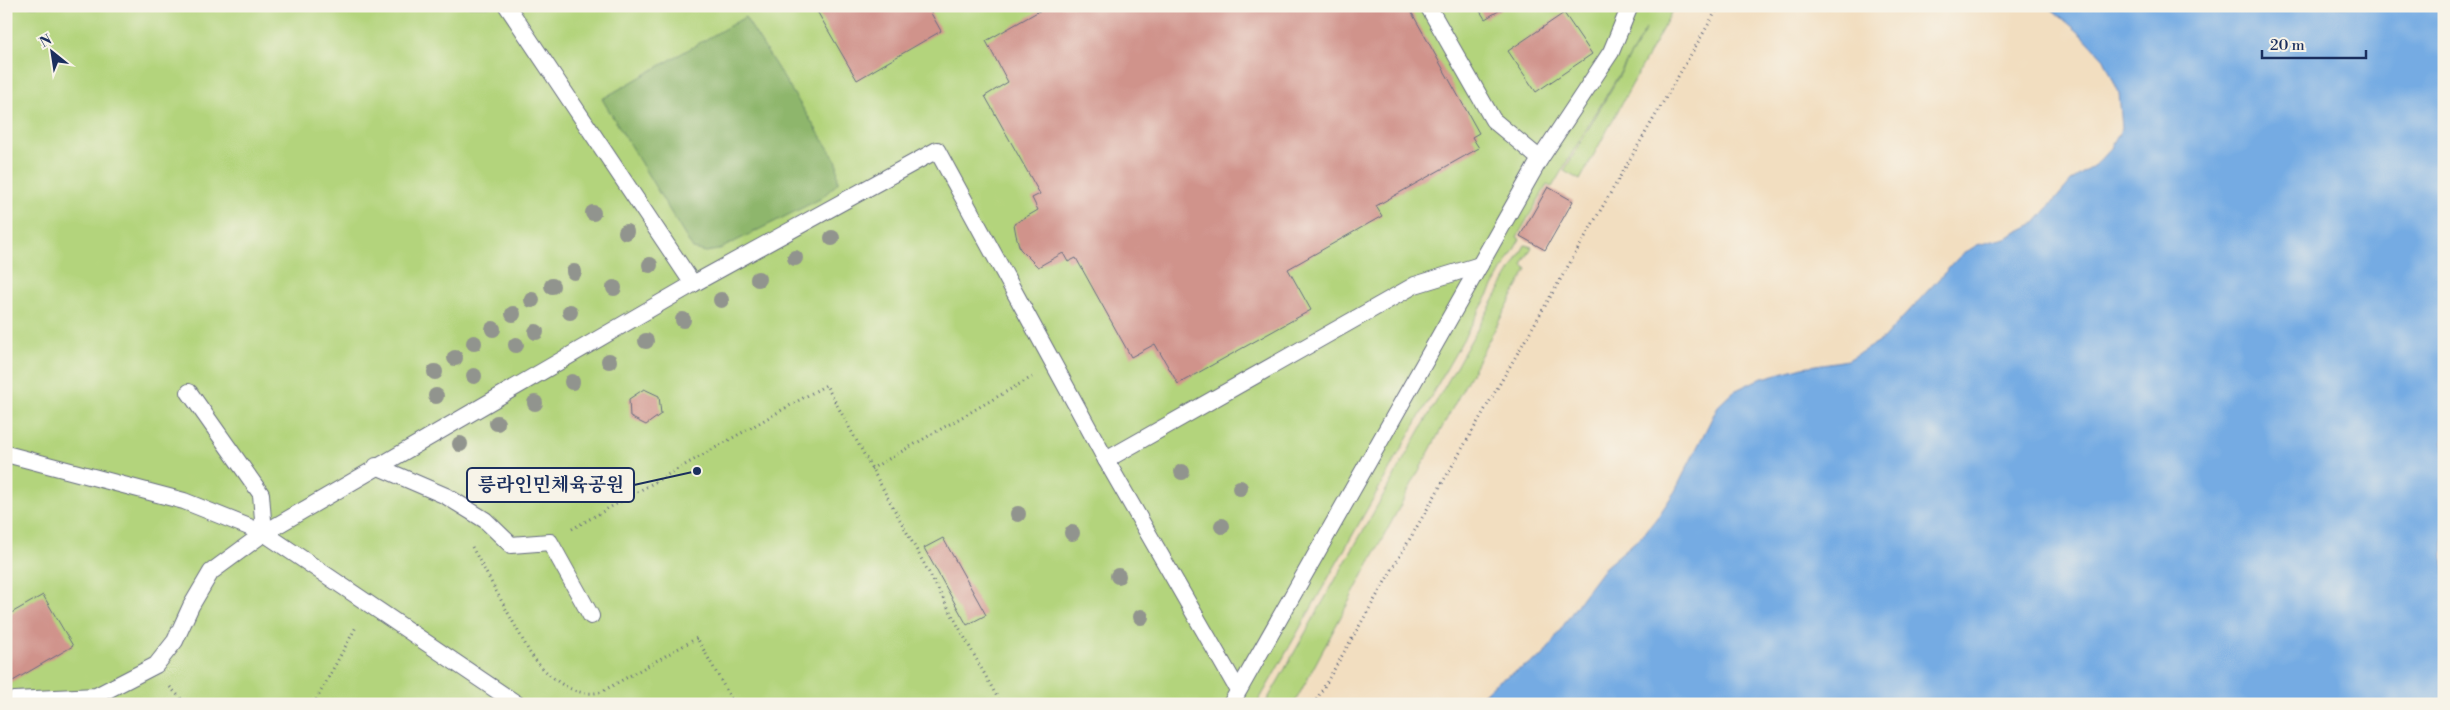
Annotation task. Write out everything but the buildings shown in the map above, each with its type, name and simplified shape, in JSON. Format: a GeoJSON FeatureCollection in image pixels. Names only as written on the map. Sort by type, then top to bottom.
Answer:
{"type":"FeatureCollection","features":[{"type":"Feature","properties":{"kind":"lane"},"geometry":{"type":"LineString","coordinates":[[507,6],[693,284]]}},
{"type":"Feature","properties":{"kind":"lane"},"geometry":{"type":"LineString","coordinates":[[1428,6],[1493,120],[1540,159]]}},
{"type":"Feature","properties":{"kind":"lane"},"geometry":{"type":"LineString","coordinates":[[1234,697],[1540,159],[1611,52],[1630,6]]}},
{"type":"Feature","properties":{"kind":"lane"},"geometry":{"type":"LineString","coordinates":[[8,704],[15,700],[96,696],[156,665],[175,641],[191,606],[211,572],[264,533],[376,466],[693,284],[938,150],[1234,697]]}},
{"type":"Feature","properties":{"kind":"lane"},"geometry":{"type":"LineString","coordinates":[[1106,460],[1415,285],[1480,265]]}},
{"type":"Feature","properties":{"kind":"lane"},"geometry":{"type":"LineString","coordinates":[[189,392],[261,494],[264,533]]}},
{"type":"Feature","properties":{"kind":"lane"},"geometry":{"type":"LineString","coordinates":[[6,454],[184,501],[264,533],[517,704]]}},
{"type":"Feature","properties":{"kind":"lane"},"geometry":{"type":"LineString","coordinates":[[376,466],[446,496],[485,520],[511,545],[550,542],[591,616]]}},
{"type":"Feature","properties":{"kind":"path"},"geometry":{"type":"LineString","coordinates":[[1314,704],[1718,6]]}},
{"type":"Feature","properties":{"kind":"path"},"geometry":{"type":"LineString","coordinates":[[871,469],[1054,364]]}},
{"type":"Feature","properties":{"kind":"path"},"geometry":{"type":"LineString","coordinates":[[550,542],[826,385],[1001,704]]}},
{"type":"Feature","properties":{"kind":"path"},"geometry":{"type":"LineString","coordinates":[[485,520],[470,541],[530,653],[542,669],[577,693],[588,695],[601,692],[697,638],[734,704]]}},
{"type":"Feature","properties":{"kind":"path"},"geometry":{"type":"LineString","coordinates":[[314,704],[368,604]]}},
{"type":"Feature","properties":{"kind":"green space"},"geometry":{"type":"Polygon","coordinates":[[[6,6],[1675,6],[1580,180],[1564,171],[1646,29],[1552,187],[1547,185],[1517,237],[1520,239],[1257,704],[6,704],[6,6]]]}},
{"type":"Feature","properties":{"kind":"green space"},"geometry":{"type":"Polygon","coordinates":[[[745,17],[837,162],[838,183],[820,199],[718,250],[706,252],[693,249],[602,99],[745,17]]]}},
{"type":"Feature","properties":{"kind":"green space"},"geometry":{"type":"Polygon","coordinates":[[[1525,245],[1532,247],[1522,265],[1527,269],[1294,704],[1265,704],[1525,245]]]}},
{"type":"Feature","properties":{"kind":"water"},"geometry":{"type":"Polygon","coordinates":[[[2048,6],[2444,6],[2444,704],[1473,704],[1497,682],[1543,656],[1605,567],[1643,535],[1659,515],[1675,491],[1718,406],[1734,391],[1759,379],[1803,367],[1848,360],[1883,339],[1960,256],[1977,245],[2005,238],[2035,223],[2072,180],[2096,164],[2111,148],[2122,128],[2119,93],[2104,59],[2082,35],[2048,6]]]}},
{"type":"Feature","properties":{"kind":"place","name":"릉라인민체육공원"},"geometry":{"type":"Point","coordinates":[697,471]}}]}
